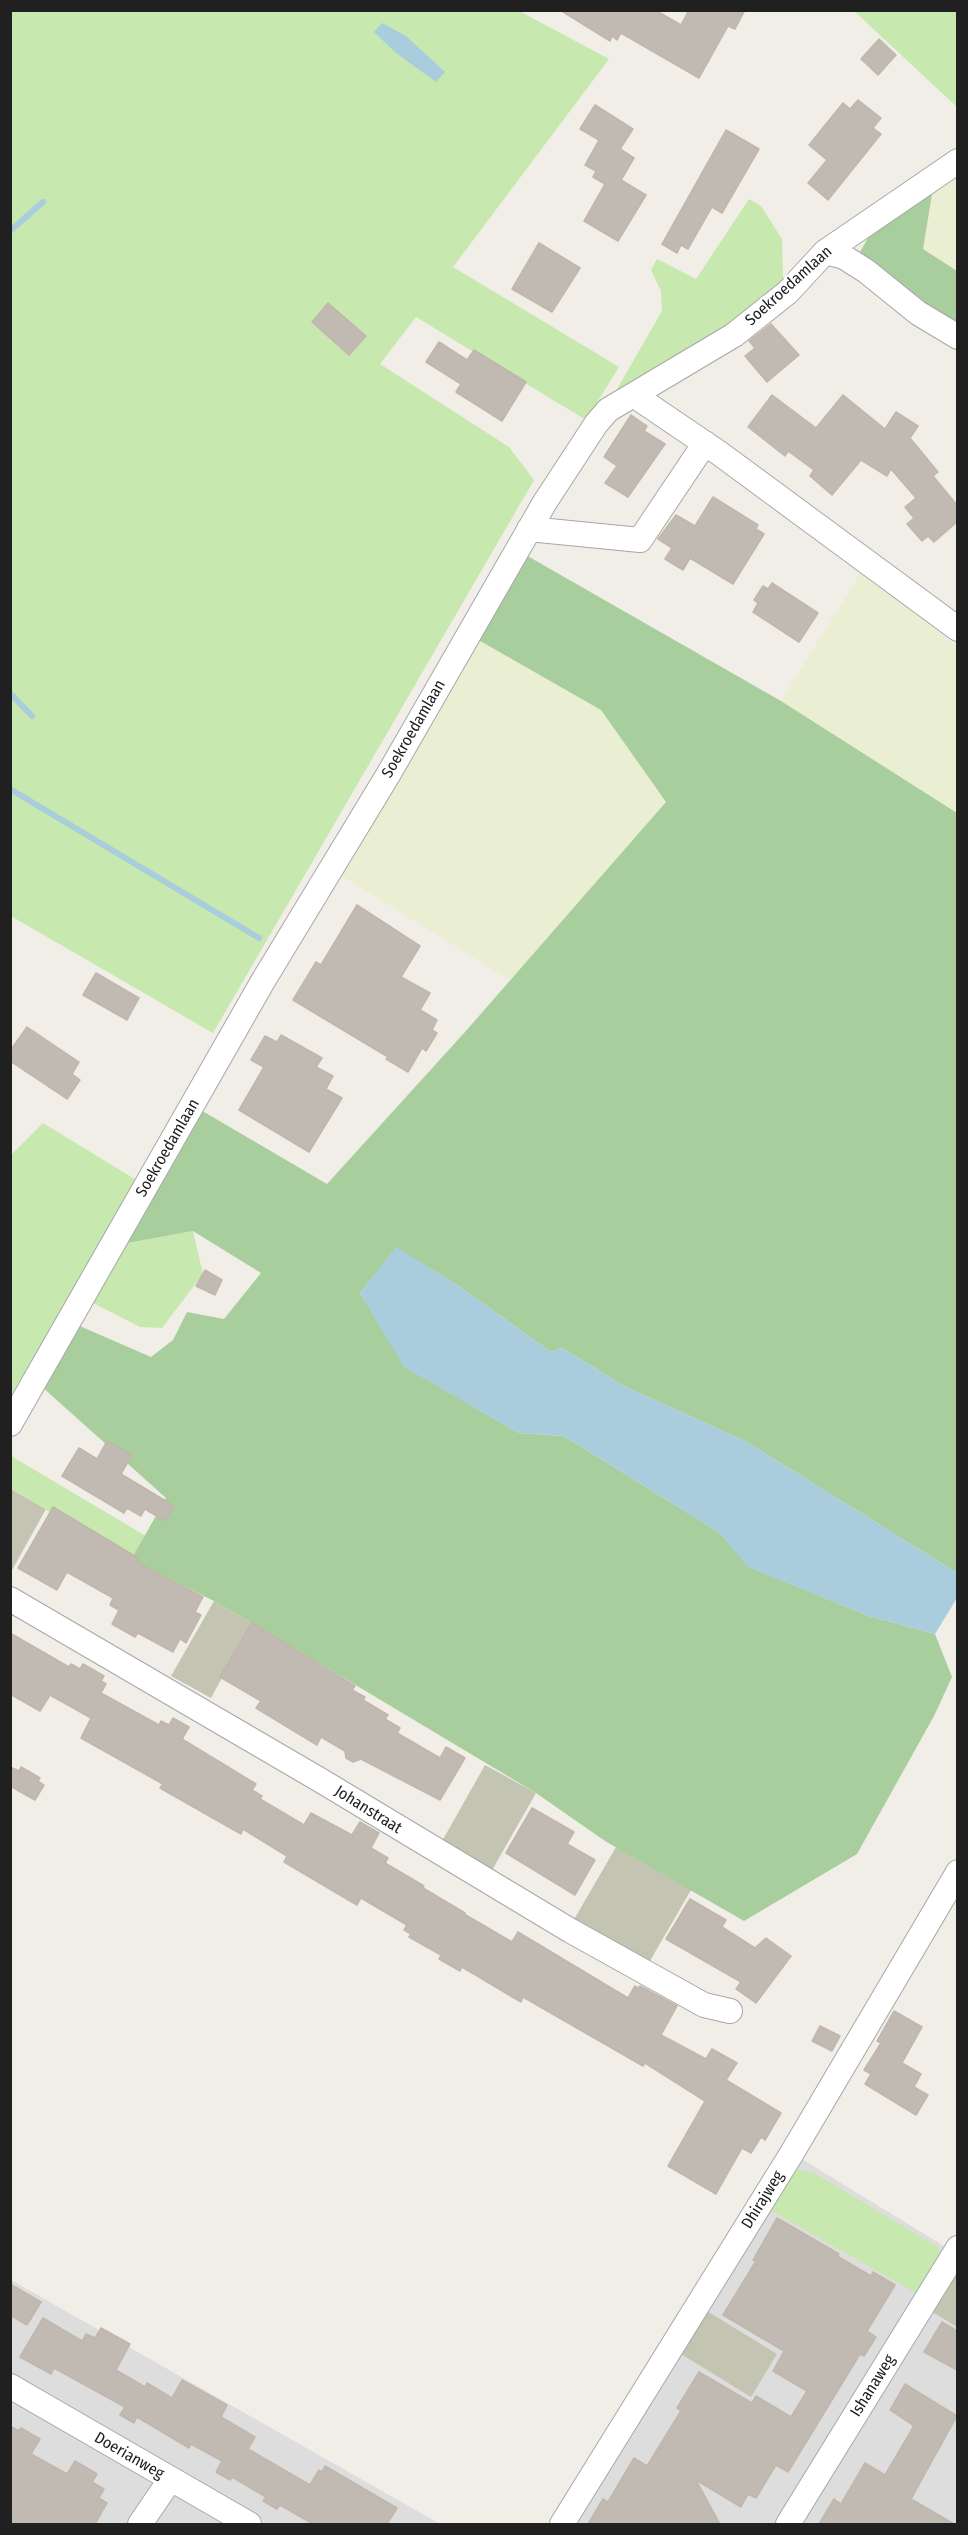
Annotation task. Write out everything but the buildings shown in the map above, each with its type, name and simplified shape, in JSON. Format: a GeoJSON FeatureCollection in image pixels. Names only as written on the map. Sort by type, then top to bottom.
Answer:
{"type":"FeatureCollection","features":[{"type":"Feature","properties":{"kind":"street","name":"Soekroedamlaan"},"geometry":{"type":"LineString","coordinates":[[10,1424],[257,992],[388,775],[529,529],[596,424],[608,410],[734,335],[788,292],[825,252],[957,161]]}},
{"type":"Feature","properties":{"kind":"street"},"geometry":{"type":"LineString","coordinates":[[825,252],[844,257],[866,271],[918,313],[957,337]]}},
{"type":"Feature","properties":{"kind":"street"},"geometry":{"type":"LineString","coordinates":[[635,396],[705,443],[957,629]]}},
{"type":"Feature","properties":{"kind":"street"},"geometry":{"type":"LineString","coordinates":[[529,529],[640,540],[705,443]]}},
{"type":"Feature","properties":{"kind":"street","name":"Johanstraat"},"geometry":{"type":"LineString","coordinates":[[10,1599],[320,1780],[571,1931],[704,2005],[730,2011]]}},
{"type":"Feature","properties":{"kind":"street","name":"Dhirajweg"},"geometry":{"type":"LineString","coordinates":[[562,2524],[792,2153],[957,1872]]}},
{"type":"Feature","properties":{"kind":"street","name":"Ishanaweg"},"geometry":{"type":"LineString","coordinates":[[788,2524],[957,2248]]}},
{"type":"Feature","properties":{"kind":"street","name":"Doerianweg"},"geometry":{"type":"LineString","coordinates":[[10,2386],[249,2524]]}},
{"type":"Feature","properties":{"kind":"street"},"geometry":{"type":"LineString","coordinates":[[140,2524],[170,2480]]}},
{"type":"Feature","properties":{"kind":"shaded area"},"geometry":{"type":"Polygon","coordinates":[[[957,178],[957,271],[923,249],[932,194],[957,178]]]}},
{"type":"Feature","properties":{"kind":"shaded area"},"geometry":{"type":"Polygon","coordinates":[[[862,571],[957,647],[957,813],[781,701],[862,571]]]}},
{"type":"Feature","properties":{"kind":"shaded area"},"geometry":{"type":"Polygon","coordinates":[[[475,638],[601,710],[667,802],[510,980],[337,873],[475,638]]]}},
{"type":"Feature","properties":{"kind":"shaded area"},"geometry":{"type":"Polygon","coordinates":[[[11,1489],[46,1509],[11,1572],[11,1489]]]}},
{"type":"Feature","properties":{"kind":"shaded area"},"geometry":{"type":"Polygon","coordinates":[[[214,1601],[252,1623],[211,1698],[171,1676],[214,1601]]]}},
{"type":"Feature","properties":{"kind":"shaded area"},"geometry":{"type":"Polygon","coordinates":[[[485,1765],[536,1793],[491,1872],[441,1843],[485,1765]]]}},
{"type":"Feature","properties":{"kind":"shaded area"},"geometry":{"type":"Polygon","coordinates":[[[616,1847],[691,1890],[647,1966],[572,1923],[616,1847]]]}},
{"type":"Feature","properties":{"kind":"shaded area"},"geometry":{"type":"Polygon","coordinates":[[[792,2153],[957,2254],[957,2524],[562,2524],[792,2153]]]}},
{"type":"Feature","properties":{"kind":"shaded area"},"geometry":{"type":"Polygon","coordinates":[[[957,2261],[957,2327],[929,2310],[957,2261]]]}},
{"type":"Feature","properties":{"kind":"shaded area"},"geometry":{"type":"Polygon","coordinates":[[[11,2280],[440,2524],[11,2524],[11,2280]]]}},
{"type":"Feature","properties":{"kind":"shaded area"},"geometry":{"type":"Polygon","coordinates":[[[707,2311],[777,2354],[751,2397],[681,2354],[707,2311]]]}},
{"type":"Feature","properties":{"kind":"green space"},"geometry":{"type":"Polygon","coordinates":[[[11,11],[519,11],[609,59],[453,267],[619,367],[586,420],[416,317],[380,364],[509,447],[534,480],[213,1033],[11,916],[11,11]]]}},
{"type":"Feature","properties":{"kind":"green space"},"geometry":{"type":"Polygon","coordinates":[[[854,11],[957,11],[957,107],[854,11]]]}},
{"type":"Feature","properties":{"kind":"green space"},"geometry":{"type":"Polygon","coordinates":[[[932,194],[923,249],[957,271],[957,324],[937,312],[860,252],[876,224],[932,194]]]}},
{"type":"Feature","properties":{"kind":"green space"},"geometry":{"type":"Polygon","coordinates":[[[749,199],[761,206],[782,239],[783,279],[773,296],[609,403],[662,311],[661,291],[651,270],[657,259],[696,279],[749,199]]]}},
{"type":"Feature","properties":{"kind":"green space"},"geometry":{"type":"Polygon","coordinates":[[[524,554],[781,701],[957,813],[957,1573],[747,1442],[624,1386],[562,1348],[551,1352],[456,1284],[396,1248],[360,1293],[405,1367],[519,1433],[564,1436],[720,1533],[749,1567],[869,1616],[935,1634],[952,1677],[934,1716],[857,1854],[744,1921],[605,1841],[536,1793],[252,1623],[214,1601],[131,1560],[166,1498],[40,1385],[75,1324],[151,1357],[173,1340],[187,1312],[224,1319],[261,1273],[193,1231],[122,1244],[199,1109],[327,1184],[465,1032],[666,802],[601,710],[475,638],[524,554]]]}},
{"type":"Feature","properties":{"kind":"green space"},"geometry":{"type":"Polygon","coordinates":[[[43,1123],[138,1181],[11,1395],[11,1155],[43,1123]]]}},
{"type":"Feature","properties":{"kind":"green space"},"geometry":{"type":"Polygon","coordinates":[[[193,1231],[203,1274],[162,1328],[140,1327],[89,1301],[122,1244],[193,1231]]]}},
{"type":"Feature","properties":{"kind":"green space"},"geometry":{"type":"Polygon","coordinates":[[[11,1456],[146,1536],[131,1560],[11,1489],[11,1456]]]}},
{"type":"Feature","properties":{"kind":"green space"},"geometry":{"type":"Polygon","coordinates":[[[799,2170],[814,2173],[938,2247],[941,2257],[921,2296],[767,2208],[786,2174],[799,2170]]]}},
{"type":"Feature","properties":{"kind":"water"},"geometry":{"type":"Polygon","coordinates":[[[382,23],[406,36],[445,72],[436,82],[396,53],[374,32],[382,23]]]}},
{"type":"Feature","properties":{"kind":"water"},"geometry":{"type":"Polygon","coordinates":[[[396,1247],[456,1284],[551,1352],[562,1348],[624,1386],[747,1442],[957,1573],[957,1598],[935,1634],[869,1616],[748,1567],[720,1533],[564,1436],[519,1433],[404,1367],[360,1293],[396,1247]]]}},
{"type":"Feature","properties":{"kind":"waterway"},"geometry":{"type":"LineString","coordinates":[[10,231],[43,202]]}},
{"type":"Feature","properties":{"kind":"waterway"},"geometry":{"type":"LineString","coordinates":[[10,693],[32,716]]}},
{"type":"Feature","properties":{"kind":"waterway"},"geometry":{"type":"LineString","coordinates":[[10,789],[259,938]]}}]}
